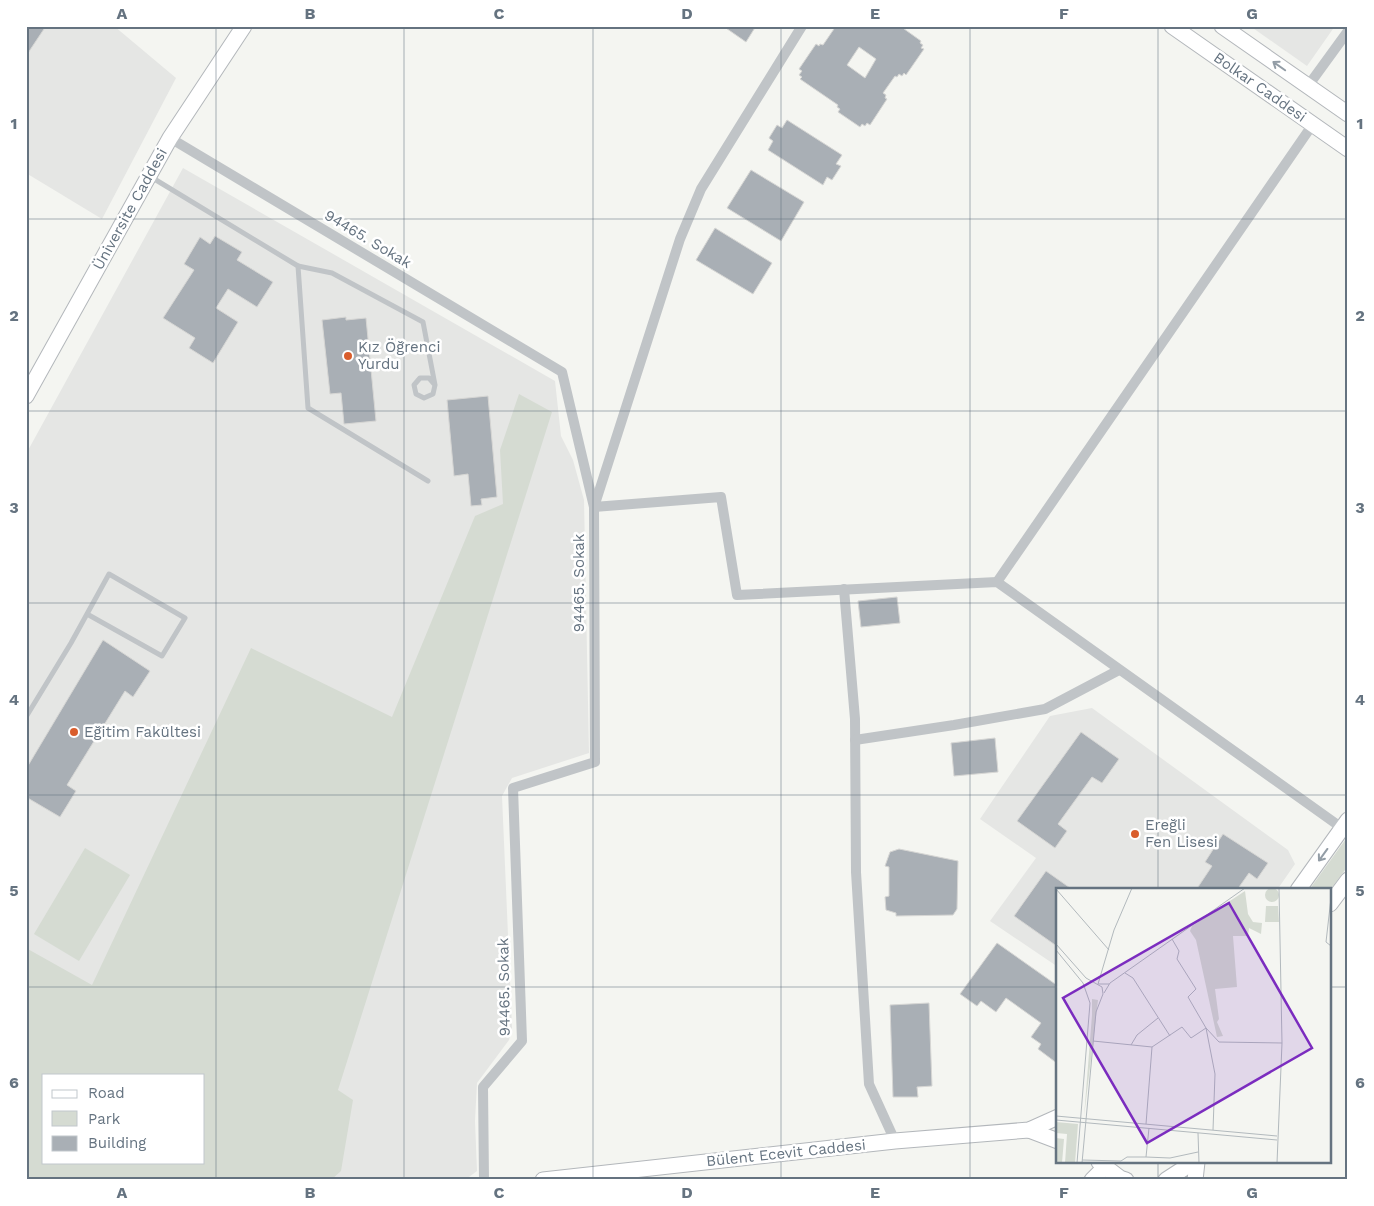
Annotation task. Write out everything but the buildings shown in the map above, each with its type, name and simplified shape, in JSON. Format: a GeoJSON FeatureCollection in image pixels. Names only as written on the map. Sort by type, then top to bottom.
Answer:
{"type":"FeatureCollection","features":[{"type":"Feature","properties":{"kind":"street","name":"Üniversite Caddesi"},"geometry":{"type":"LineString","coordinates":[[26,396],[170,138],[244,26]]}},
{"type":"Feature","properties":{"kind":"street"},"geometry":{"type":"LineString","coordinates":[[802,26],[701,189],[680,239],[594,507],[721,497],[737,595],[997,582],[1119,670],[1345,824],[1299,888]]}},
{"type":"Feature","properties":{"kind":"street","name":"Bolkar Caddesi"},"geometry":{"type":"LineString","coordinates":[[1172,26],[1348,149]]}},
{"type":"Feature","properties":{"kind":"street","name":"Bolkar Caddesi"},"geometry":{"type":"LineString","coordinates":[[1222,26],[1348,114]]}},
{"type":"Feature","properties":{"kind":"street"},"geometry":{"type":"LineString","coordinates":[[1308,86],[1348,31]]}},
{"type":"Feature","properties":{"kind":"street"},"geometry":{"type":"LineString","coordinates":[[997,582],[1313,124]]}},
{"type":"Feature","properties":{"kind":"street","name":"94465. Sokak"},"geometry":{"type":"LineString","coordinates":[[170,138],[562,372],[594,507],[595,762],[513,788],[522,1041],[483,1087],[484,1180]]}},
{"type":"Feature","properties":{"kind":"street"},"geometry":{"type":"LineString","coordinates":[[844,589],[855,719],[856,872],[869,1084],[895,1141]]}},
{"type":"Feature","properties":{"kind":"street"},"geometry":{"type":"LineString","coordinates":[[855,740],[954,726],[1045,709],[1119,670]]}},
{"type":"Feature","properties":{"kind":"street"},"geometry":{"type":"LineString","coordinates":[[1332,901],[1348,880]]}},
{"type":"Feature","properties":{"kind":"street","name":"Bülent Ecevit Caddesi"},"geometry":{"type":"LineString","coordinates":[[543,1180],[895,1141],[1029,1130],[1056,1119]]}},
{"type":"Feature","properties":{"kind":"street","name":"Bülent Ecevit Caddesi"},"geometry":{"type":"LineString","coordinates":[[1029,1130],[1056,1140]]}},
{"type":"Feature","properties":{"kind":"street"},"geometry":{"type":"LineString","coordinates":[[1092,1180],[1102,1164]]}},
{"type":"Feature","properties":{"kind":"street"},"geometry":{"type":"LineString","coordinates":[[1104,1164],[1118,1180]]}},
{"type":"Feature","properties":{"kind":"street"},"geometry":{"type":"LineString","coordinates":[[1104,1164],[1120,1178],[1126,1180]]}},
{"type":"Feature","properties":{"kind":"street"},"geometry":{"type":"LineString","coordinates":[[1166,1180],[1183,1169],[1187,1164]]}},
{"type":"Feature","properties":{"kind":"street"},"geometry":{"type":"LineString","coordinates":[[1196,1180],[1197,1164]]}},
{"type":"Feature","properties":{"kind":"lane"},"geometry":{"type":"LineString","coordinates":[[148,176],[298,266],[332,273],[423,322],[435,385],[433,394],[424,398],[416,394],[414,385],[420,378],[429,378],[435,385]]}},
{"type":"Feature","properties":{"kind":"lane"},"geometry":{"type":"LineString","coordinates":[[298,266],[308,408],[428,480]]}},
{"type":"Feature","properties":{"kind":"lane"},"geometry":{"type":"LineString","coordinates":[[26,717],[109,574],[185,618],[162,656],[87,614]]}},
{"type":"Feature","properties":{"kind":"shaded area"},"geometry":{"type":"Polygon","coordinates":[[[26,26],[114,26],[176,78],[102,219],[26,173],[26,26]]]}},
{"type":"Feature","properties":{"kind":"shaded area"},"geometry":{"type":"Polygon","coordinates":[[[1250,26],[1335,26],[1307,66],[1250,26]]]}},
{"type":"Feature","properties":{"kind":"shaded area"},"geometry":{"type":"Polygon","coordinates":[[[183,168],[555,381],[561,436],[573,460],[584,500],[589,753],[512,778],[502,796],[512,1028],[509,1040],[477,1083],[475,1121],[477,1171],[469,1177],[444,1180],[26,1180],[26,454],[183,168]]]}},
{"type":"Feature","properties":{"kind":"shaded area","name":"Ereğli Fen Lisesi"},"geometry":{"type":"Polygon","coordinates":[[[1092,708],[1288,850],[1295,864],[1278,888],[1056,888],[1056,966],[990,921],[1036,858],[980,819],[1050,716],[1092,708]]]}},
{"type":"Feature","properties":{"kind":"green space"},"geometry":{"type":"Polygon","coordinates":[[[519,394],[552,412],[338,1090],[353,1100],[341,1171],[331,1180],[26,1180],[26,948],[92,985],[251,648],[392,717],[475,516],[503,504],[500,450],[519,394]]]}},
{"type":"Feature","properties":{"kind":"green space"},"geometry":{"type":"Polygon","coordinates":[[[1348,836],[1348,866],[1332,888],[1310,888],[1348,836]]]}},
{"type":"Feature","properties":{"kind":"green space"},"geometry":{"type":"Polygon","coordinates":[[[85,848],[130,875],[79,961],[34,934],[85,848]]]}},
{"type":"Feature","properties":{"kind":"place","name":"Kız Öğrenci Yurdu"},"geometry":{"type":"Point","coordinates":[348,356]}},
{"type":"Feature","properties":{"kind":"place","name":"Eğitim Fakültesi"},"geometry":{"type":"Point","coordinates":[74,732]}},
{"type":"Feature","properties":{"kind":"place","name":"Ereğli Fen Lisesi"},"geometry":{"type":"Point","coordinates":[1135,834]}}]}
